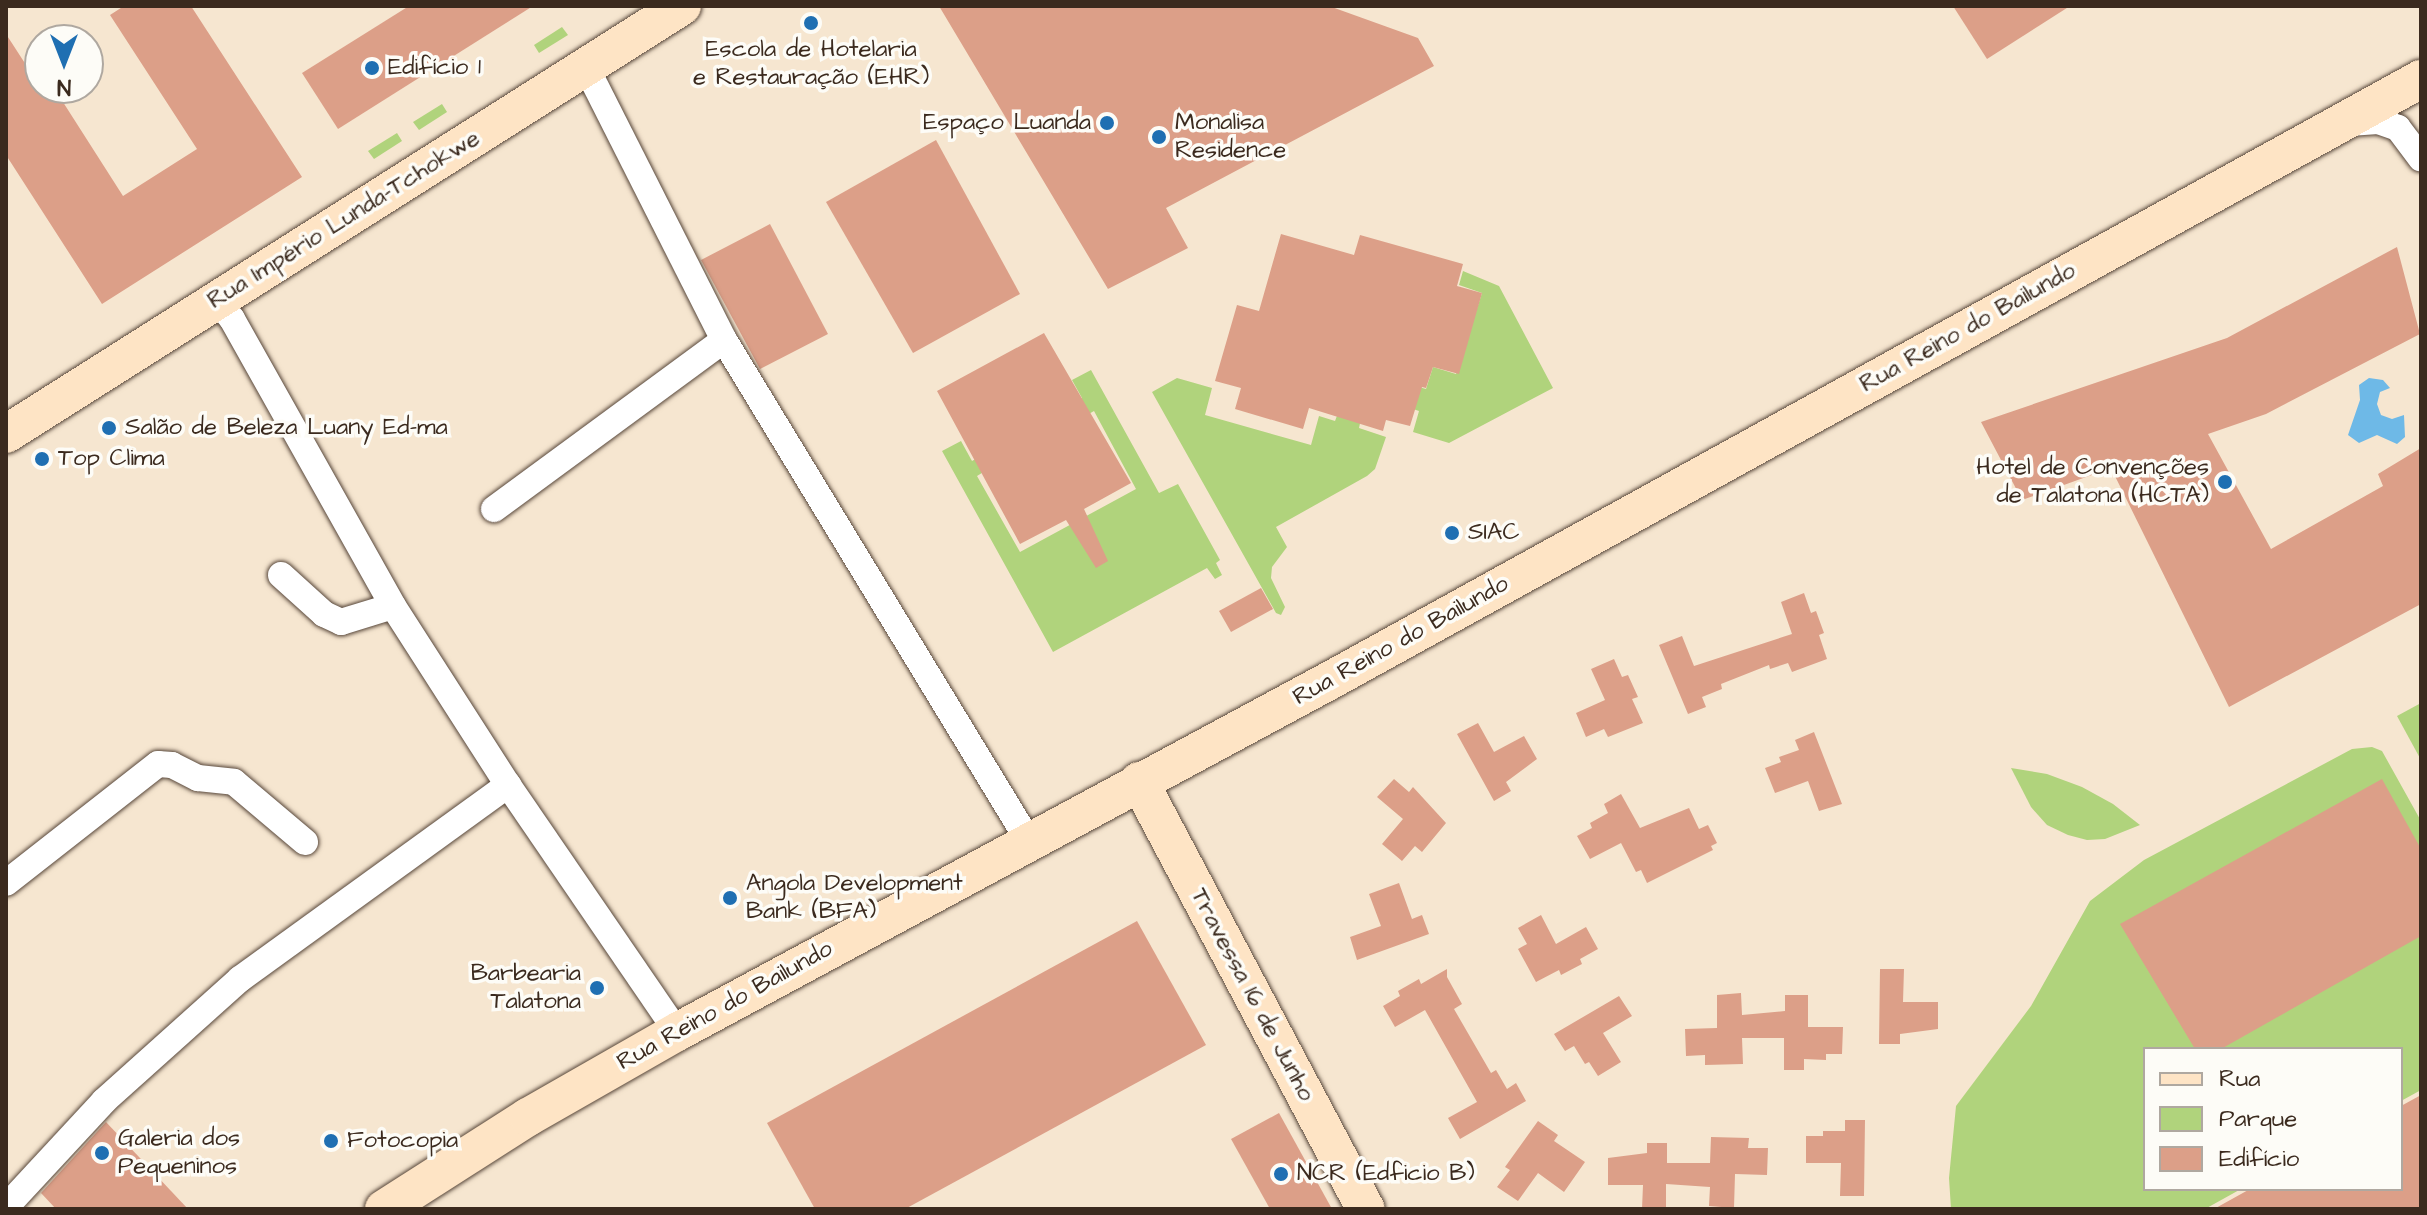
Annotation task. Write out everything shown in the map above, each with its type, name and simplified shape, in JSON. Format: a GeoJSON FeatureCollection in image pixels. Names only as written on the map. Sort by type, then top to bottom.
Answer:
{"type":"FeatureCollection","features":[{"type":"Feature","properties":{"kind":"main road","name":"Rua Império Lunda-Tchokwe"},"geometry":{"type":"LineString","coordinates":[[6,434],[682,6]]}},
{"type":"Feature","properties":{"kind":"main road","name":"Rua Reino do Bailundo"},"geometry":{"type":"LineString","coordinates":[[384,1209],[528,1117],[677,1032],[1028,840],[1329,681],[2421,79]]}},
{"type":"Feature","properties":{"kind":"main road","name":"Travessa 16 de Junho"},"geometry":{"type":"LineString","coordinates":[[1139,781],[1366,1209]]}},
{"type":"Feature","properties":{"kind":"main road"},"geometry":{"type":"LineString","coordinates":[[365,1209],[528,1117]]}},
{"type":"Feature","properties":{"kind":"street"},"geometry":{"type":"LineString","coordinates":[[586,67],[724,340],[1028,840]]}},
{"type":"Feature","properties":{"kind":"street"},"geometry":{"type":"LineString","coordinates":[[2332,128],[2355,121],[2378,121],[2398,128],[2421,158]]}},
{"type":"Feature","properties":{"kind":"street"},"geometry":{"type":"LineString","coordinates":[[217,301],[232,319],[393,606],[508,785],[677,1032]]}},
{"type":"Feature","properties":{"kind":"street"},"geometry":{"type":"LineString","coordinates":[[494,509],[724,340]]}},
{"type":"Feature","properties":{"kind":"street"},"geometry":{"type":"LineString","coordinates":[[281,575],[324,614],[341,622],[393,606]]}},
{"type":"Feature","properties":{"kind":"street"},"geometry":{"type":"LineString","coordinates":[[6,883],[158,764],[172,765],[198,778],[234,782],[305,842]]}},
{"type":"Feature","properties":{"kind":"street"},"geometry":{"type":"LineString","coordinates":[[6,1207],[104,1101],[240,979],[508,785]]}},
{"type":"Feature","properties":{"kind":"green space"},"geometry":{"type":"Polygon","coordinates":[[[562,27],[568,35],[539,53],[534,45],[562,27]]]}},
{"type":"Feature","properties":{"kind":"green space"},"geometry":{"type":"Polygon","coordinates":[[[442,104],[447,112],[419,130],[413,122],[442,104]]]}},
{"type":"Feature","properties":{"kind":"green space"},"geometry":{"type":"Polygon","coordinates":[[[397,133],[402,141],[374,159],[368,151],[397,133]]]}},
{"type":"Feature","properties":{"kind":"green space"},"geometry":{"type":"Polygon","coordinates":[[[1463,271],[1499,286],[1553,388],[1449,443],[1413,432],[1419,411],[1392,402],[1398,381],[1426,389],[1433,367],[1456,374],[1482,293],[1459,285],[1463,271]]]}},
{"type":"Feature","properties":{"kind":"green space"},"geometry":{"type":"Polygon","coordinates":[[[1091,370],[1159,493],[1178,484],[1220,560],[1216,563],[1222,575],[1215,579],[1207,568],[1053,652],[942,451],[961,441],[972,461],[991,450],[998,463],[977,476],[1020,552],[1136,489],[1094,411],[1069,425],[1061,409],[1082,398],[1072,380],[1091,370]]]}},
{"type":"Feature","properties":{"kind":"green space"},"geometry":{"type":"Polygon","coordinates":[[[1177,378],[1212,388],[1205,415],[1311,445],[1319,416],[1335,421],[1340,408],[1362,414],[1359,428],[1386,437],[1375,469],[1367,476],[1276,527],[1287,547],[1272,567],[1271,578],[1285,607],[1281,615],[1276,613],[1152,392],[1177,378]]]}},
{"type":"Feature","properties":{"kind":"green space"},"geometry":{"type":"Polygon","coordinates":[[[2421,703],[2421,760],[2397,716],[2421,703]]]}},
{"type":"Feature","properties":{"kind":"green space"},"geometry":{"type":"Polygon","coordinates":[[[2372,747],[2382,751],[2421,821],[2421,1090],[2403,1100],[2403,1047],[2143,1047],[2143,1191],[2237,1191],[2205,1209],[1951,1209],[1949,1178],[1956,1106],[2031,1006],[2090,901],[2144,860],[2352,749],[2372,747]]]}},
{"type":"Feature","properties":{"kind":"green space"},"geometry":{"type":"Polygon","coordinates":[[[2011,768],[2047,774],[2082,787],[2113,804],[2140,825],[2105,839],[2087,840],[2068,835],[2047,825],[2031,807],[2011,768]]]}},
{"type":"Feature","properties":{"kind":"water"},"geometry":{"type":"Polygon","coordinates":[[[2369,378],[2383,380],[2390,388],[2380,392],[2377,404],[2381,415],[2392,419],[2404,415],[2405,437],[2397,444],[2377,435],[2359,443],[2348,435],[2360,400],[2359,385],[2369,378]]]}},
{"type":"Feature","properties":{"kind":"building"},"geometry":{"type":"Polygon","coordinates":[[[124,6],[191,6],[302,177],[102,304],[6,155],[6,34],[24,62],[24,104],[64,104],[123,196],[197,149],[110,15],[124,6]]]}},
{"type":"Feature","properties":{"kind":"building","name":"Edifício 1"},"geometry":{"type":"Polygon","coordinates":[[[409,6],[533,6],[338,129],[302,73],[409,6]]]}},
{"type":"Feature","properties":{"kind":"building","name":"Monalisa Residence"},"geometry":{"type":"Polygon","coordinates":[[[939,6],[1329,6],[1418,38],[1434,66],[1166,208],[1188,248],[1108,289],[939,6]]]}},
{"type":"Feature","properties":{"kind":"building"},"geometry":{"type":"Polygon","coordinates":[[[1953,6],[2070,6],[1987,59],[1953,6]]]}},
{"type":"Feature","properties":{"kind":"building"},"geometry":{"type":"Polygon","coordinates":[[[936,140],[1020,294],[913,353],[826,202],[936,140]]]}},
{"type":"Feature","properties":{"kind":"building"},"geometry":{"type":"Polygon","coordinates":[[[770,224],[828,334],[760,369],[701,260],[770,224]]]}},
{"type":"Feature","properties":{"kind":"building"},"geometry":{"type":"Polygon","coordinates":[[[1281,234],[1354,255],[1360,235],[1463,264],[1457,286],[1482,293],[1459,374],[1433,367],[1426,388],[1422,387],[1410,426],[1386,420],[1383,431],[1309,408],[1303,429],[1235,409],[1241,388],[1215,381],[1237,305],[1259,311],[1281,234]]]}},
{"type":"Feature","properties":{"kind":"building"},"geometry":{"type":"Polygon","coordinates":[[[2397,247],[2420,334],[2266,414],[2208,434],[2271,549],[2383,486],[2378,474],[2421,448],[2421,604],[2229,707],[2111,468],[2022,500],[1981,422],[2227,338],[2397,247]]]}},
{"type":"Feature","properties":{"kind":"building"},"geometry":{"type":"Polygon","coordinates":[[[1044,333],[1131,483],[1084,509],[1108,561],[1096,568],[1066,520],[1020,544],[937,391],[1044,333]]]}},
{"type":"Feature","properties":{"kind":"building"},"geometry":{"type":"Polygon","coordinates":[[[1261,588],[1273,609],[1231,632],[1219,611],[1261,588]]]}},
{"type":"Feature","properties":{"kind":"building"},"geometry":{"type":"Polygon","coordinates":[[[1804,593],[1811,613],[1816,611],[1824,633],[1819,635],[1827,659],[1792,672],[1788,663],[1770,669],[1769,665],[1721,684],[1722,689],[1702,697],[1706,707],[1688,714],[1659,645],[1682,636],[1694,666],[1792,634],[1781,602],[1804,593]]]}},
{"type":"Feature","properties":{"kind":"building"},"geometry":{"type":"Polygon","coordinates":[[[1614,659],[1622,677],[1628,675],[1638,697],[1632,699],[1643,723],[1608,737],[1604,729],[1586,737],[1576,713],[1605,700],[1591,669],[1614,659]]]}},
{"type":"Feature","properties":{"kind":"building"},"geometry":{"type":"Polygon","coordinates":[[[1478,723],[1494,752],[1524,736],[1537,759],[1506,782],[1511,791],[1494,801],[1457,734],[1478,723]]]}},
{"type":"Feature","properties":{"kind":"building"},"geometry":{"type":"Polygon","coordinates":[[[1814,732],[1842,804],[1819,811],[1808,781],[1775,793],[1765,768],[1781,762],[1779,757],[1799,750],[1795,740],[1814,732]]]}},
{"type":"Feature","properties":{"kind":"building"},"geometry":{"type":"Polygon","coordinates":[[[1394,779],[1409,792],[1413,787],[1446,823],[1422,852],[1415,846],[1402,861],[1382,844],[1403,819],[1377,797],[1394,779]]]}},
{"type":"Feature","properties":{"kind":"building"},"geometry":{"type":"Polygon","coordinates":[[[2382,779],[2421,849],[2421,936],[2225,1047],[2194,1047],[2120,924],[2382,779]]]}},
{"type":"Feature","properties":{"kind":"building"},"geometry":{"type":"Polygon","coordinates":[[[1621,794],[1640,828],[1689,808],[1699,829],[1708,825],[1717,843],[1711,846],[1713,850],[1647,883],[1641,870],[1636,872],[1621,843],[1590,859],[1577,836],[1592,828],[1590,823],[1608,813],[1604,804],[1621,794]]]}},
{"type":"Feature","properties":{"kind":"building"},"geometry":{"type":"Polygon","coordinates":[[[1399,883],[1412,919],[1422,915],[1429,934],[1357,960],[1350,937],[1381,926],[1369,894],[1399,883]]]}},
{"type":"Feature","properties":{"kind":"building"},"geometry":{"type":"Polygon","coordinates":[[[1541,915],[1556,944],[1586,927],[1598,949],[1580,959],[1582,964],[1561,975],[1559,970],[1536,982],[1518,949],[1527,944],[1518,928],[1541,915]]]}},
{"type":"Feature","properties":{"kind":"building"},"geometry":{"type":"Polygon","coordinates":[[[1137,921],[1206,1045],[905,1209],[815,1209],[767,1123],[1137,921]]]}},
{"type":"Feature","properties":{"kind":"building"},"geometry":{"type":"Polygon","coordinates":[[[1447,969],[1447,977],[1462,1004],[1454,1009],[1491,1073],[1496,1070],[1507,1089],[1516,1083],[1526,1101],[1460,1139],[1448,1118],[1477,1102],[1425,1010],[1395,1027],[1383,1006],[1400,996],[1398,991],[1419,979],[1421,984],[1447,969]]]}},
{"type":"Feature","properties":{"kind":"building"},"geometry":{"type":"Polygon","coordinates":[[[1880,969],[1904,969],[1903,1002],[1938,1002],[1938,1029],[1900,1034],[1900,1044],[1879,1044],[1880,969]]]}},
{"type":"Feature","properties":{"kind":"building"},"geometry":{"type":"Polygon","coordinates":[[[1741,993],[1742,1015],[1785,1011],[1785,995],[1808,995],[1808,1027],[1843,1027],[1842,1054],[1826,1054],[1826,1060],[1804,1059],[1804,1070],[1784,1070],[1784,1038],[1742,1038],[1743,1064],[1705,1065],[1705,1055],[1686,1056],[1685,1029],[1717,1028],[1717,995],[1741,993]]]}},
{"type":"Feature","properties":{"kind":"building"},"geometry":{"type":"Polygon","coordinates":[[[1619,996],[1632,1016],[1603,1033],[1621,1062],[1598,1076],[1589,1062],[1585,1064],[1574,1046],[1565,1051],[1554,1034],[1619,996]]]}},
{"type":"Feature","properties":{"kind":"building"},"geometry":{"type":"Polygon","coordinates":[[[2421,1095],[2421,1209],[2214,1209],[2246,1191],[2403,1191],[2403,1105],[2421,1095]]]}},
{"type":"Feature","properties":{"kind":"building","name":"NCR (Edficio B)"},"geometry":{"type":"Polygon","coordinates":[[[1279,1113],[1332,1209],[1270,1209],[1231,1139],[1279,1113]]]}},
{"type":"Feature","properties":{"kind":"building"},"geometry":{"type":"Polygon","coordinates":[[[1845,1120],[1865,1120],[1864,1196],[1840,1196],[1841,1163],[1806,1163],[1806,1136],[1823,1136],[1823,1131],[1845,1131],[1845,1120]]]}},
{"type":"Feature","properties":{"kind":"building"},"geometry":{"type":"Polygon","coordinates":[[[1538,1121],[1558,1135],[1554,1141],[1585,1162],[1564,1192],[1538,1173],[1518,1201],[1497,1187],[1510,1170],[1505,1167],[1538,1121]]]}},
{"type":"Feature","properties":{"kind":"building","name":"Galeria dos Pequeninos"},"geometry":{"type":"Polygon","coordinates":[[[106,1122],[188,1209],[56,1209],[41,1193],[106,1122]]]}},
{"type":"Feature","properties":{"kind":"building"},"geometry":{"type":"Polygon","coordinates":[[[1711,1137],[1749,1138],[1748,1148],[1768,1148],[1767,1175],[1735,1174],[1734,1208],[1709,1206],[1710,1187],[1666,1184],[1666,1209],[1642,1209],[1643,1185],[1608,1185],[1608,1158],[1647,1153],[1647,1143],[1667,1143],[1667,1163],[1710,1163],[1711,1137]]]}},
{"type":"Feature","properties":{"kind":"place","name":"Escola de Hotelaria e Restauração (EHR)"},"geometry":{"type":"Point","coordinates":[811,23]}},
{"type":"Feature","properties":{"kind":"place","name":"Edifício 1"},"geometry":{"type":"Point","coordinates":[372,68]}},
{"type":"Feature","properties":{"kind":"place","name":"Espaço Luanda"},"geometry":{"type":"Point","coordinates":[1107,123]}},
{"type":"Feature","properties":{"kind":"place","name":"Monalisa Residence"},"geometry":{"type":"Point","coordinates":[1159,137]}},
{"type":"Feature","properties":{"kind":"place","name":"Salão de Beleza Luany Ed-ma"},"geometry":{"type":"Point","coordinates":[109,428]}},
{"type":"Feature","properties":{"kind":"place","name":"Top Clima"},"geometry":{"type":"Point","coordinates":[42,459]}},
{"type":"Feature","properties":{"kind":"place","name":"Hotel de Convenções de Talatona (HCTA)"},"geometry":{"type":"Point","coordinates":[2225,482]}},
{"type":"Feature","properties":{"kind":"place","name":"SIAC"},"geometry":{"type":"Point","coordinates":[1452,533]}},
{"type":"Feature","properties":{"kind":"place","name":"Angola Development Bank (BFA)"},"geometry":{"type":"Point","coordinates":[730,898]}},
{"type":"Feature","properties":{"kind":"place","name":"Barbearia Talatona"},"geometry":{"type":"Point","coordinates":[597,988]}},
{"type":"Feature","properties":{"kind":"place","name":"Fotocopia"},"geometry":{"type":"Point","coordinates":[331,1141]}},
{"type":"Feature","properties":{"kind":"place","name":"Galeria dos Pequeninos"},"geometry":{"type":"Point","coordinates":[102,1153]}},
{"type":"Feature","properties":{"kind":"place","name":"NCR (Edficio B)"},"geometry":{"type":"Point","coordinates":[1281,1174]}}]}
